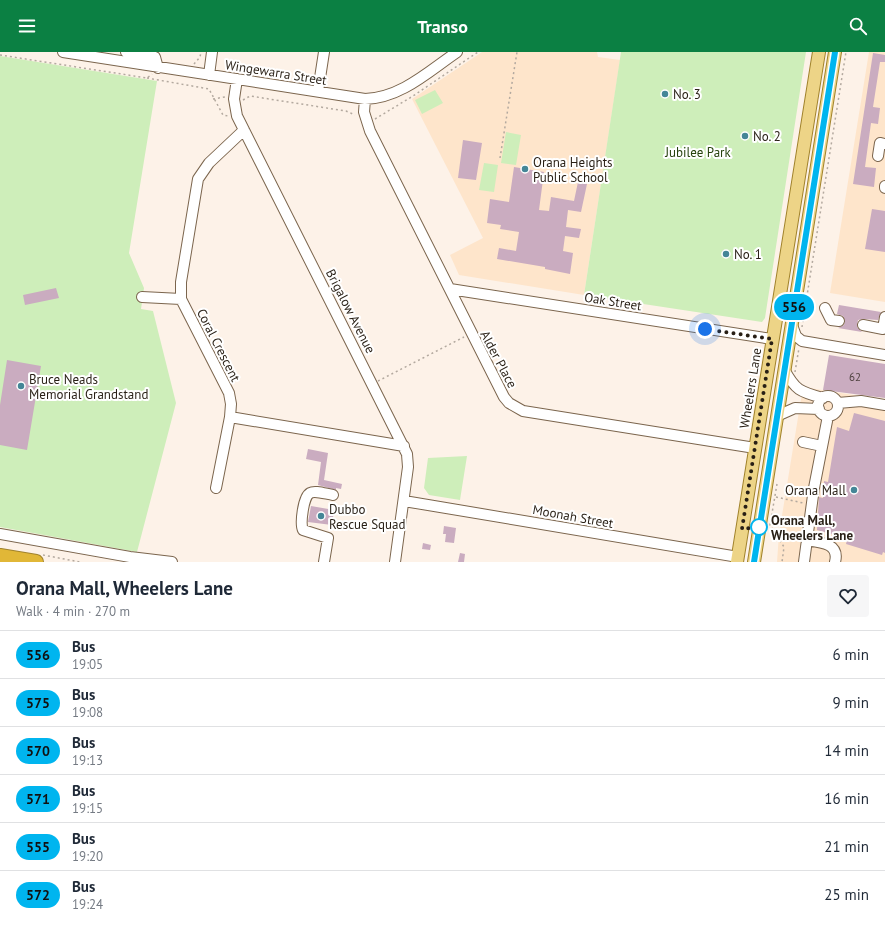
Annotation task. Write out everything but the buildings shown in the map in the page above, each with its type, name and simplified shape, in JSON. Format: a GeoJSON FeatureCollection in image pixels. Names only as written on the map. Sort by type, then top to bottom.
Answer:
{"type":"FeatureCollection","features":[{"type":"Feature","properties":{"kind":"highway"},"geometry":{"type":"LineString","coordinates":[[0,556],[36,562]]}},
{"type":"Feature","properties":{"kind":"main road","name":"Wheelers Lane"},"geometry":{"type":"LineString","coordinates":[[738,560],[772,339],[819,52]]}},
{"type":"Feature","properties":{"kind":"main road"},"geometry":{"type":"LineString","coordinates":[[754,562],[835,52]]}},
{"type":"Feature","properties":{"kind":"street","name":"Wingewarra Street"},"geometry":{"type":"LineString","coordinates":[[63,52],[158,68],[365,99],[389,96],[457,52]]}},
{"type":"Feature","properties":{"kind":"street"},"geometry":{"type":"LineString","coordinates":[[126,52],[155,57],[158,68]]}},
{"type":"Feature","properties":{"kind":"street"},"geometry":{"type":"LineString","coordinates":[[209,75],[212,52]]}},
{"type":"Feature","properties":{"kind":"street"},"geometry":{"type":"LineString","coordinates":[[318,92],[324,52]]}},
{"type":"Feature","properties":{"kind":"street","name":"Brigalow Avenue"},"geometry":{"type":"LineString","coordinates":[[237,79],[234,99],[237,116],[407,454],[408,467],[395,562]]}},
{"type":"Feature","properties":{"kind":"street","name":"Alder Place"},"geometry":{"type":"LineString","coordinates":[[365,99],[364,112],[366,123],[450,289],[471,334],[504,397],[509,403],[523,411],[755,448]]}},
{"type":"Feature","properties":{"kind":"street","name":"Coral Crescent"},"geometry":{"type":"LineString","coordinates":[[216,488],[230,417],[231,404],[229,394],[181,299],[181,282],[198,179],[209,163],[244,130]]}},
{"type":"Feature","properties":{"kind":"street"},"geometry":{"type":"LineString","coordinates":[[878,156],[880,143],[885,144]]}},
{"type":"Feature","properties":{"kind":"street","name":"Oak Street"},"geometry":{"type":"LineString","coordinates":[[450,289],[772,339]]}},
{"type":"Feature","properties":{"kind":"street"},"geometry":{"type":"LineString","coordinates":[[142,297],[181,299]]}},
{"type":"Feature","properties":{"kind":"street"},"geometry":{"type":"LineString","coordinates":[[825,308],[831,320],[839,322]]}},
{"type":"Feature","properties":{"kind":"street"},"geometry":{"type":"LineString","coordinates":[[863,325],[883,329],[885,317]]}},
{"type":"Feature","properties":{"kind":"street"},"geometry":{"type":"LineString","coordinates":[[791,322],[796,336],[800,341],[885,355]]}},
{"type":"Feature","properties":{"kind":"street"},"geometry":{"type":"LineString","coordinates":[[786,353],[800,341]]}},
{"type":"Feature","properties":{"kind":"street"},"geometry":{"type":"LineString","coordinates":[[784,369],[793,385],[804,393],[823,398],[832,397],[838,403],[861,401],[885,405]]}},
{"type":"Feature","properties":{"kind":"street"},"geometry":{"type":"LineString","coordinates":[[823,398],[819,403],[819,409],[822,414],[828,416],[836,412],[838,403]]}},
{"type":"Feature","properties":{"kind":"street"},"geometry":{"type":"LineString","coordinates":[[777,416],[795,408],[819,409]]}},
{"type":"Feature","properties":{"kind":"street"},"geometry":{"type":"LineString","coordinates":[[804,562],[806,540],[828,416]]}},
{"type":"Feature","properties":{"kind":"street"},"geometry":{"type":"LineString","coordinates":[[230,417],[404,446]]}},
{"type":"Feature","properties":{"kind":"street"},"geometry":{"type":"LineString","coordinates":[[803,442],[822,446]]}},
{"type":"Feature","properties":{"kind":"street"},"geometry":{"type":"LineString","coordinates":[[324,562],[328,538],[308,534],[303,530],[300,524],[306,498],[309,494],[315,492],[332,495]]}},
{"type":"Feature","properties":{"kind":"street","name":"Moonah Street"},"geometry":{"type":"LineString","coordinates":[[404,501],[738,560]]}},
{"type":"Feature","properties":{"kind":"street"},"geometry":{"type":"LineString","coordinates":[[0,534],[129,559],[172,562]]}},
{"type":"Feature","properties":{"kind":"street"},"geometry":{"type":"LineString","coordinates":[[806,540],[828,543],[833,547],[836,553],[835,562]]}},
{"type":"Feature","properties":{"kind":"path"},"geometry":{"type":"LineString","coordinates":[[189,66],[197,61],[201,52]]}},
{"type":"Feature","properties":{"kind":"path"},"geometry":{"type":"LineString","coordinates":[[500,158],[517,52]]}},
{"type":"Feature","properties":{"kind":"path"},"geometry":{"type":"LineString","coordinates":[[793,385],[846,52]]}},
{"type":"Feature","properties":{"kind":"path"},"geometry":{"type":"LineString","coordinates":[[0,54],[209,89],[223,115],[237,116]]}},
{"type":"Feature","properties":{"kind":"path"},"geometry":{"type":"LineString","coordinates":[[147,78],[158,68]]}},
{"type":"Feature","properties":{"kind":"path"},"geometry":{"type":"LineString","coordinates":[[373,384],[471,334]]}},
{"type":"Feature","properties":{"kind":"path"},"geometry":{"type":"LineString","coordinates":[[764,494],[812,505]]}},
{"type":"Feature","properties":{"kind":"shaded area","name":"Orana Heights Public School"},"geometry":{"type":"Polygon","coordinates":[[[482,52],[597,52],[598,57],[620,60],[584,295],[459,275],[450,255],[483,238],[412,99],[482,52]]]}},
{"type":"Feature","properties":{"kind":"shaded area"},"geometry":{"type":"Polygon","coordinates":[[[869,52],[885,52],[885,302],[830,293],[869,52]]]}},
{"type":"Feature","properties":{"kind":"shaded area","name":"Orana Mall"},"geometry":{"type":"Polygon","coordinates":[[[803,387],[885,400],[885,562],[777,562],[779,534],[803,387]]]}},
{"type":"Feature","properties":{"kind":"green space","name":"Jubilee Park"},"geometry":{"type":"Polygon","coordinates":[[[621,52],[806,52],[765,318],[762,322],[584,295],[621,52]]]}},
{"type":"Feature","properties":{"kind":"green space"},"geometry":{"type":"Polygon","coordinates":[[[0,56],[157,81],[129,253],[144,288],[141,309],[153,311],[176,403],[137,552],[0,527],[0,56]]]}},
{"type":"Feature","properties":{"kind":"green space"},"geometry":{"type":"Polygon","coordinates":[[[435,90],[443,103],[422,114],[415,100],[435,90]]]}},
{"type":"Feature","properties":{"kind":"green space"},"geometry":{"type":"Polygon","coordinates":[[[506,132],[521,135],[516,165],[501,163],[506,132]]]}},
{"type":"Feature","properties":{"kind":"green space"},"geometry":{"type":"Polygon","coordinates":[[[484,163],[498,165],[494,192],[479,190],[484,163]]]}},
{"type":"Feature","properties":{"kind":"green space"},"geometry":{"type":"Polygon","coordinates":[[[467,456],[460,500],[429,495],[424,488],[428,458],[467,456]]]}},
{"type":"Feature","properties":{"kind":"bus line","name":"556"},"geometry":{"type":"LineString","coordinates":[[754,562],[835,52]]}},
{"type":"Feature","properties":{"kind":"place","name":"No. 3"},"geometry":{"type":"Point","coordinates":[665,94]}},
{"type":"Feature","properties":{"kind":"place","name":"No. 2"},"geometry":{"type":"Point","coordinates":[745,136]}},
{"type":"Feature","properties":{"kind":"place","name":"Orana Heights Public School"},"geometry":{"type":"Point","coordinates":[525,169]}},
{"type":"Feature","properties":{"kind":"place","name":"No. 1"},"geometry":{"type":"Point","coordinates":[726,254]}},
{"type":"Feature","properties":{"kind":"place","name":"Bruce Neads Memorial Grandstand"},"geometry":{"type":"Point","coordinates":[21,386]}},
{"type":"Feature","properties":{"kind":"place","name":"Orana Mall"},"geometry":{"type":"Point","coordinates":[854,490]}},
{"type":"Feature","properties":{"kind":"place","name":"Dubbo Rescue Squad"},"geometry":{"type":"Point","coordinates":[321,516]}},
{"type":"Feature","properties":{"kind":"place","name":"Orana Mall, Wheelers Lane"},"geometry":{"type":"Point","coordinates":[759,527]}},
{"type":"Feature","properties":{"kind":"route"},"geometry":{"type":"LineString","coordinates":[[705,329],[772,339],[742,529],[759,527]]}}]}
